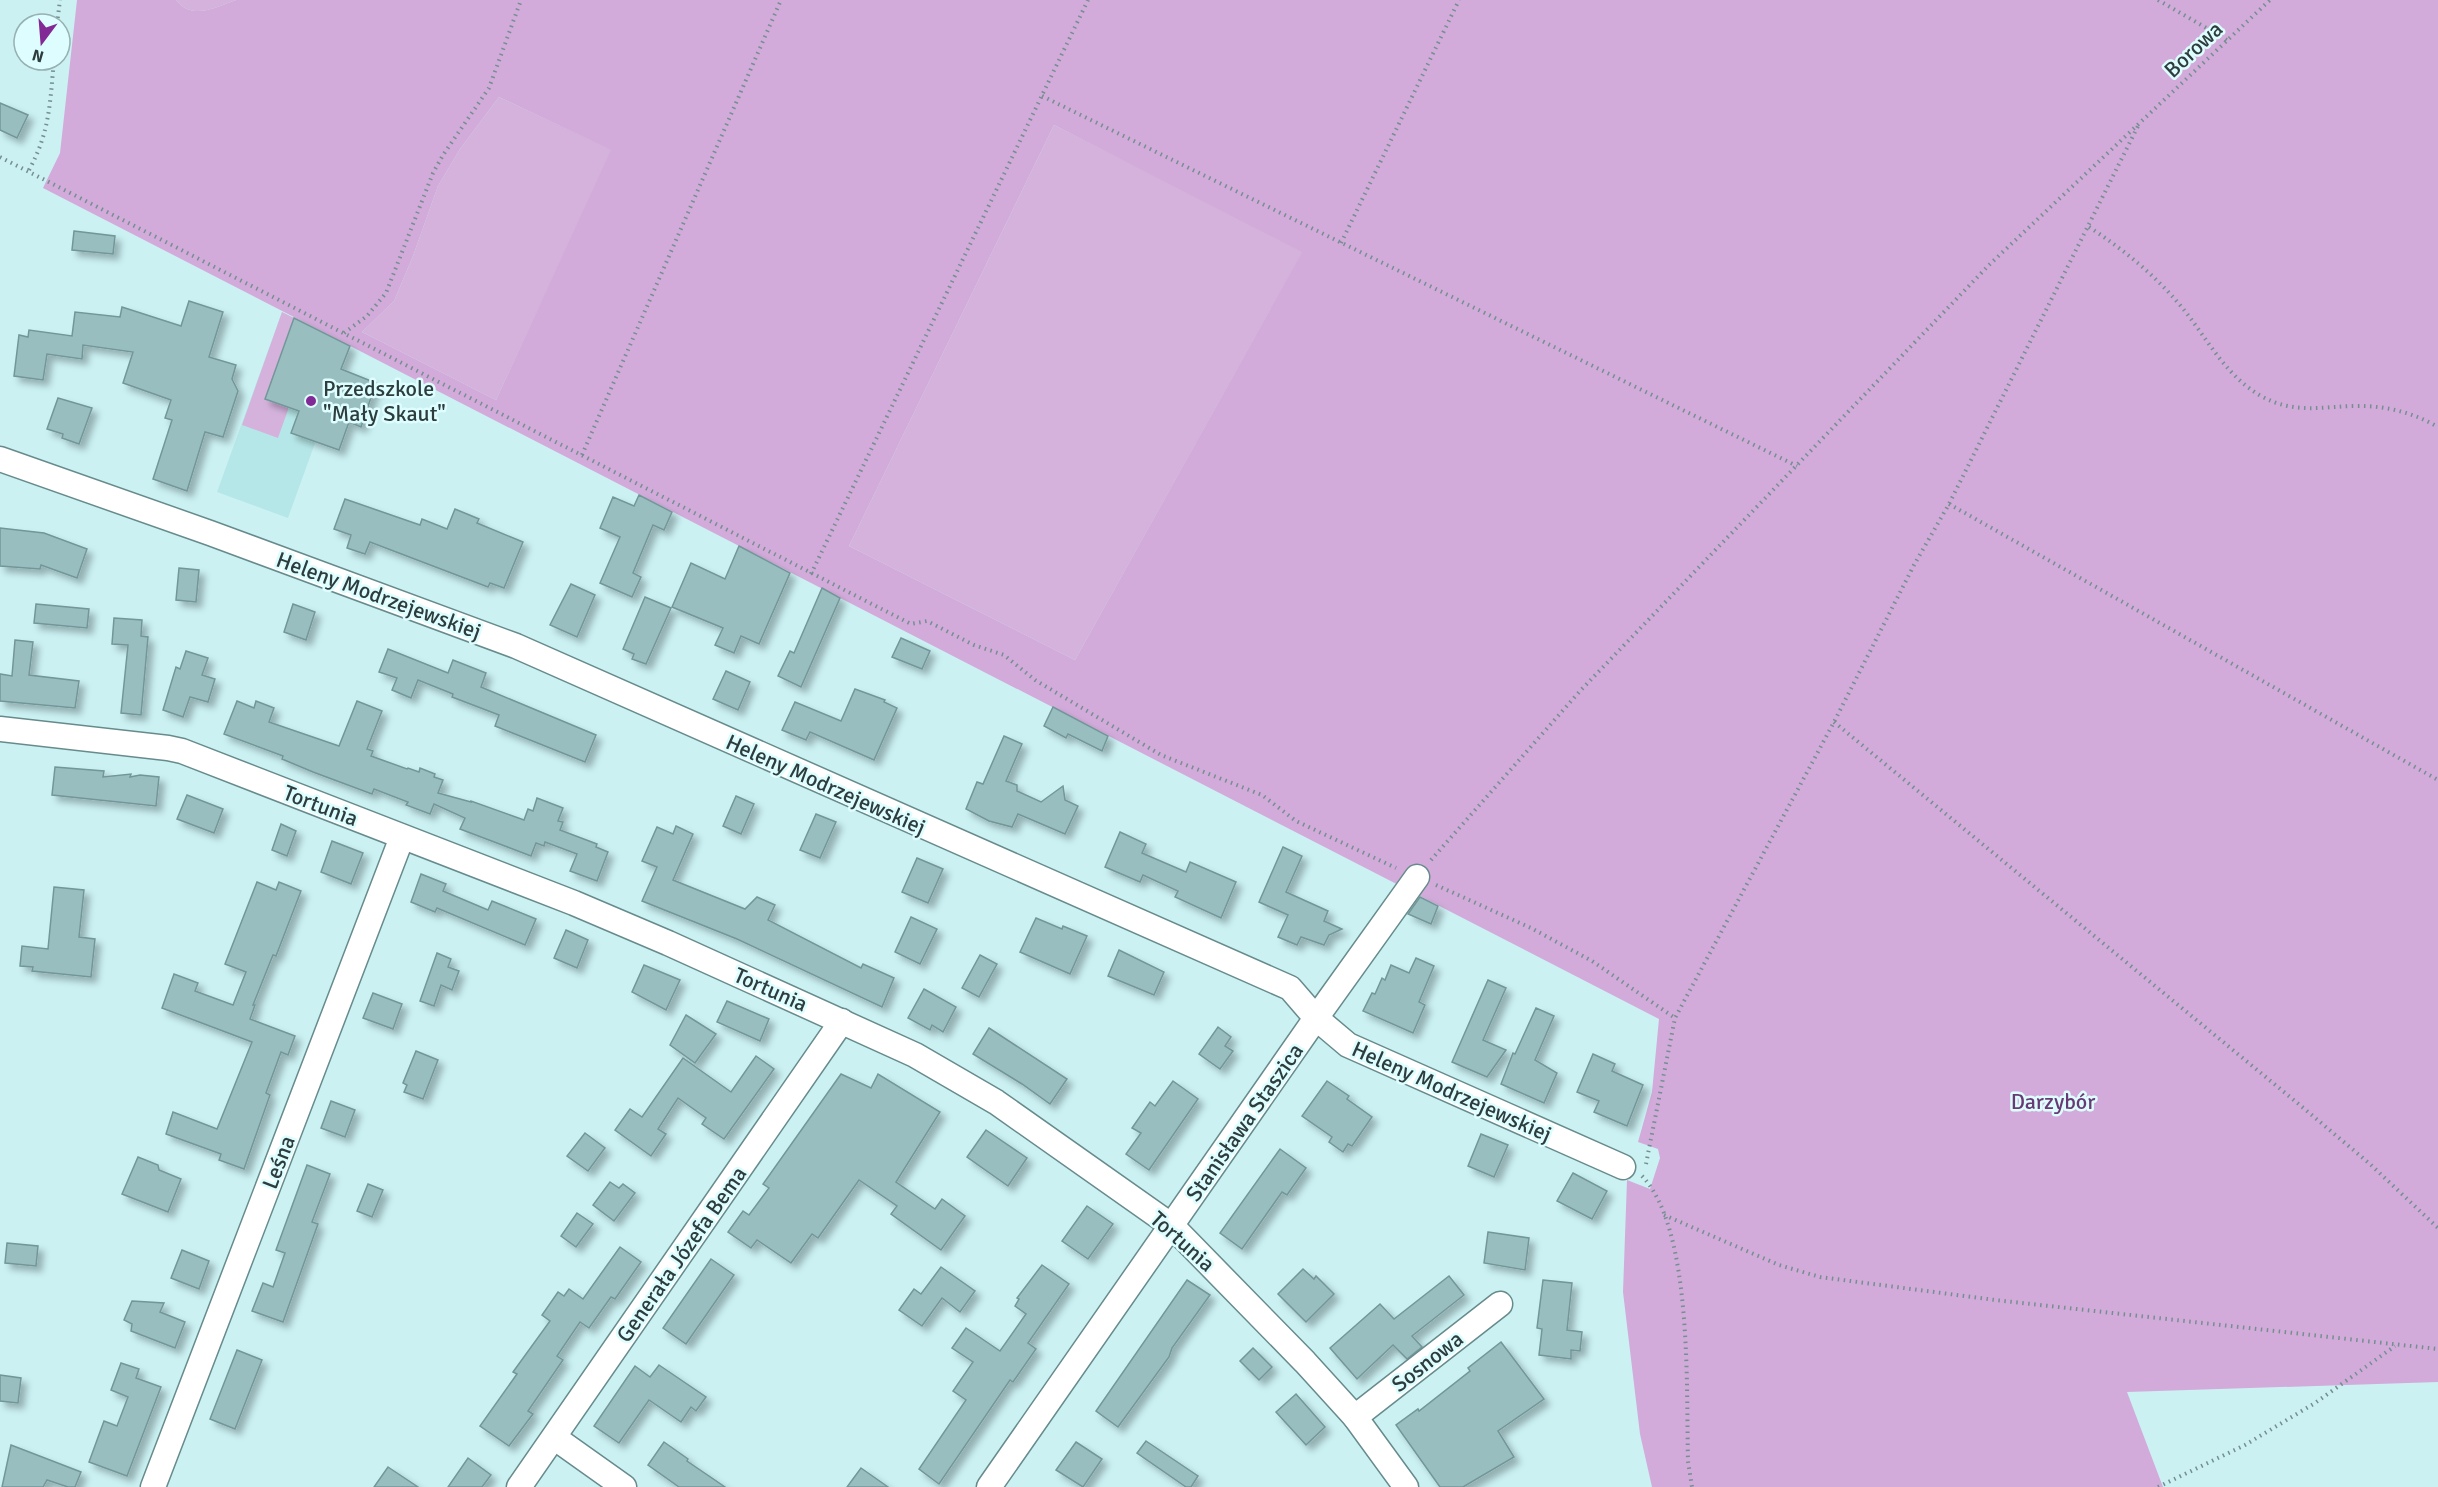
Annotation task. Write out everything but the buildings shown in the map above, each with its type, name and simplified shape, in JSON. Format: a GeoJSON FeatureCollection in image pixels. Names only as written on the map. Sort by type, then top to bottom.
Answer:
{"type":"FeatureCollection","features":[{"type":"Feature","properties":{"kind":"street","name":"Heleny Modrzejewskiej"},"geometry":{"type":"LineString","coordinates":[[0,459],[210,533],[516,646],[1290,988],[1316,1018],[1348,1045],[1623,1167]]}},
{"type":"Feature","properties":{"kind":"street","name":"Tortunia"},"geometry":{"type":"LineString","coordinates":[[0,729],[182,751],[574,903],[915,1055],[996,1101],[1172,1226],[1305,1362],[1355,1417],[1406,1487]]}},
{"type":"Feature","properties":{"kind":"street","name":"Leśna"},"geometry":{"type":"LineString","coordinates":[[153,1487],[402,837]]}},
{"type":"Feature","properties":{"kind":"street","name":"Stanisława Staszica"},"geometry":{"type":"LineString","coordinates":[[990,1487],[1316,1018],[1417,877]]}},
{"type":"Feature","properties":{"kind":"street","name":"Generała Józefa Bema"},"geometry":{"type":"LineString","coordinates":[[519,1487],[842,1021]]}},
{"type":"Feature","properties":{"kind":"street","name":"Sosnowa"},"geometry":{"type":"LineString","coordinates":[[1355,1417],[1500,1304]]}},
{"type":"Feature","properties":{"kind":"street"},"geometry":{"type":"LineString","coordinates":[[555,1437],[624,1487]]}},
{"type":"Feature","properties":{"kind":"path"},"geometry":{"type":"LineString","coordinates":[[344,333],[367,316],[386,293],[433,173],[489,88],[521,0]]}},
{"type":"Feature","properties":{"kind":"path"},"geometry":{"type":"LineString","coordinates":[[582,455],[781,0]]}},
{"type":"Feature","properties":{"kind":"path"},"geometry":{"type":"LineString","coordinates":[[811,574],[1088,0]]}},
{"type":"Feature","properties":{"kind":"path"},"geometry":{"type":"LineString","coordinates":[[1341,243],[1459,0]]}},
{"type":"Feature","properties":{"kind":"path"},"geometry":{"type":"LineString","coordinates":[[2158,0],[2227,40]]}},
{"type":"Feature","properties":{"kind":"path","name":"Borowa"},"geometry":{"type":"LineString","coordinates":[[1417,877],[1581,690],[1989,265],[2270,0]]}},
{"type":"Feature","properties":{"kind":"path"},"geometry":{"type":"LineString","coordinates":[[29,170],[41,148],[48,124],[53,72]]}},
{"type":"Feature","properties":{"kind":"path"},"geometry":{"type":"LineString","coordinates":[[1042,96],[1797,466]]}},
{"type":"Feature","properties":{"kind":"path"},"geometry":{"type":"LineString","coordinates":[[1692,1487],[1683,1300],[1678,1267],[1664,1215],[1656,1195],[1643,1176],[1675,1018],[1834,722],[1914,565],[1949,504],[2089,227],[2139,122]]}},
{"type":"Feature","properties":{"kind":"path"},"geometry":{"type":"LineString","coordinates":[[0,157],[909,623],[927,621],[974,645],[1004,655],[1035,680],[1161,755],[1262,795],[1296,821],[1531,928],[1592,962],[1675,1018]]}},
{"type":"Feature","properties":{"kind":"path"},"geometry":{"type":"LineString","coordinates":[[2089,227],[2139,262],[2186,313],[2221,362],[2260,395],[2271,401],[2305,410],[2356,406],[2387,408],[2416,416],[2438,427]]}},
{"type":"Feature","properties":{"kind":"path"},"geometry":{"type":"LineString","coordinates":[[1949,504],[2438,780]]}},
{"type":"Feature","properties":{"kind":"path"},"geometry":{"type":"LineString","coordinates":[[1834,722],[2301,1106],[2370,1164],[2438,1228]]}},
{"type":"Feature","properties":{"kind":"path"},"geometry":{"type":"LineString","coordinates":[[1664,1215],[1779,1265],[1820,1277],[1995,1300],[2438,1349]]}},
{"type":"Feature","properties":{"kind":"path"},"geometry":{"type":"LineString","coordinates":[[2158,1487],[2245,1445],[2315,1403],[2395,1346]]}},
{"type":"Feature","properties":{"kind":"shaded area"},"geometry":{"type":"Polygon","coordinates":[[[176,0],[236,0],[212,9],[197,11],[190,10],[176,0]]]}},
{"type":"Feature","properties":{"kind":"shaded area"},"geometry":{"type":"Polygon","coordinates":[[[499,97],[612,150],[496,400],[362,332],[394,301],[438,186],[460,149],[499,97]]]}},
{"type":"Feature","properties":{"kind":"shaded area"},"geometry":{"type":"Polygon","coordinates":[[[1054,125],[1303,251],[1075,660],[849,546],[1054,125]]]}},
{"type":"Feature","properties":{"kind":"shaded area"},"geometry":{"type":"Polygon","coordinates":[[[282,312],[350,346],[288,518],[217,492],[282,312]]]}},
{"type":"Feature","properties":{"kind":"shaded area"},"geometry":{"type":"Polygon","coordinates":[[[282,312],[294,318],[289,407],[278,438],[242,425],[282,312]]]}},
{"type":"Feature","properties":{"kind":"green space","name":"Darzybór"},"geometry":{"type":"Polygon","coordinates":[[[77,0],[176,0],[190,10],[197,11],[212,9],[236,0],[2438,0],[2438,1382],[2127,1392],[2163,1487],[1652,1487],[1640,1434],[1623,1292],[1627,1180],[1650,1189],[1660,1158],[1658,1149],[1638,1142],[1652,1092],[1659,1019],[43,188],[60,153],[69,72],[72,72],[72,45],[77,0]],[[499,97],[460,149],[438,186],[394,301],[362,332],[496,400],[611,150],[499,97]],[[1054,125],[849,546],[1075,660],[1302,252],[1054,125]]]}},
{"type":"Feature","properties":{"kind":"place","name":"Przedszkole \"Mały Skaut\""},"geometry":{"type":"Point","coordinates":[311,401]}}]}
